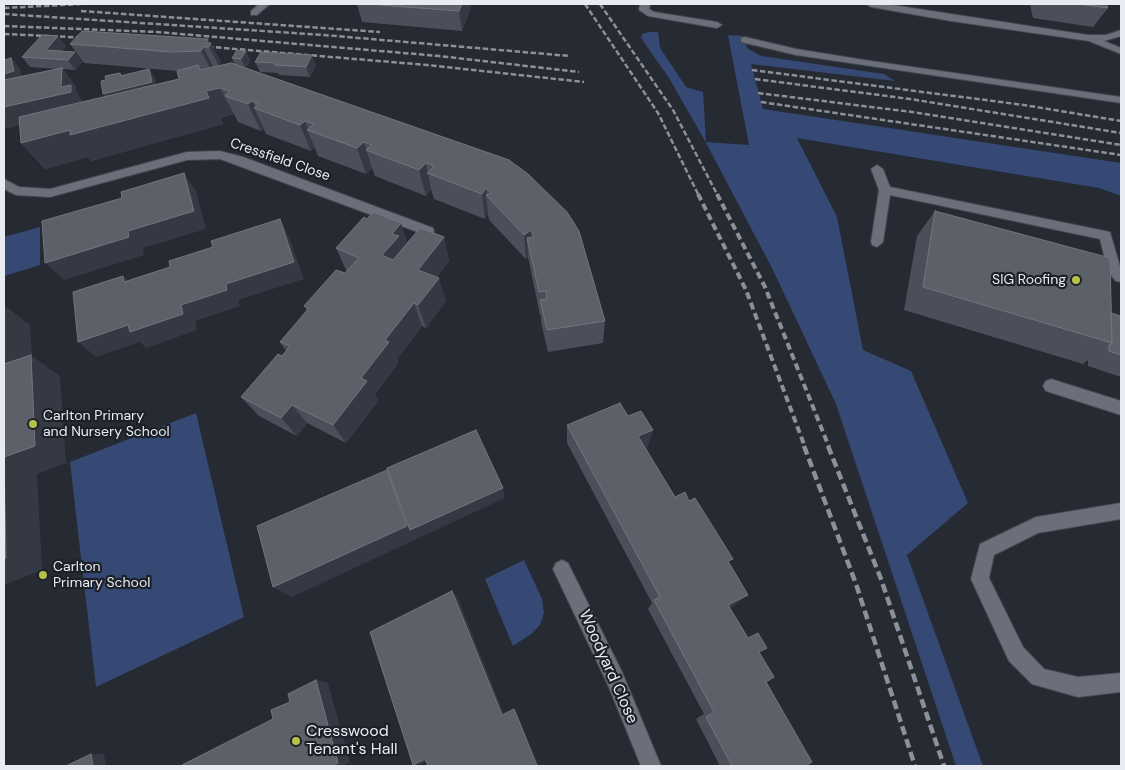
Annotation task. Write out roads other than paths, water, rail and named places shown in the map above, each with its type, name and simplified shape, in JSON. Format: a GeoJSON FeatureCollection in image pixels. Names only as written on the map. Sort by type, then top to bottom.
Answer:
{"type":"FeatureCollection","features":[{"type":"Feature","properties":{"kind":"street"},"geometry":{"type":"LineString","coordinates":[[254,13],[265,4]]}},
{"type":"Feature","properties":{"kind":"street"},"geometry":{"type":"LineString","coordinates":[[645,4],[644,10],[651,14],[717,25]]}},
{"type":"Feature","properties":{"kind":"street"},"geometry":{"type":"LineString","coordinates":[[871,4],[1088,38],[1106,38],[1121,34]]}},
{"type":"Feature","properties":{"kind":"street"},"geometry":{"type":"LineString","coordinates":[[1088,38],[1121,51]]}},
{"type":"Feature","properties":{"kind":"street"},"geometry":{"type":"LineString","coordinates":[[745,40],[796,52],[1121,100]]}},
{"type":"Feature","properties":{"kind":"street","name":"Cressfield Close"},"geometry":{"type":"LineString","coordinates":[[4,182],[16,191],[50,193],[187,156],[220,155],[239,160],[428,231]]}},
{"type":"Feature","properties":{"kind":"street"},"geometry":{"type":"LineString","coordinates":[[877,169],[885,190],[877,242]]}},
{"type":"Feature","properties":{"kind":"street"},"geometry":{"type":"LineString","coordinates":[[885,190],[1105,235],[1121,241]]}},
{"type":"Feature","properties":{"kind":"street"},"geometry":{"type":"LineString","coordinates":[[1105,235],[1115,272],[1121,277]]}},
{"type":"Feature","properties":{"kind":"street"},"geometry":{"type":"LineString","coordinates":[[1050,386],[1121,408]]}},
{"type":"Feature","properties":{"kind":"street"},"geometry":{"type":"LineString","coordinates":[[1121,511],[1036,525],[986,550],[980,579],[1016,654],[1039,677],[1078,687],[1121,682]]}},
{"type":"Feature","properties":{"kind":"street","name":"Woodyard Close"},"geometry":{"type":"LineString","coordinates":[[562,569],[615,679],[651,766]]}},
{"type":"Feature","properties":{"kind":"railway"},"geometry":{"type":"LineString","coordinates":[[4,8],[81,4]]}},
{"type":"Feature","properties":{"kind":"railway"},"geometry":{"type":"LineString","coordinates":[[585,4],[658,113],[699,196]]}},
{"type":"Feature","properties":{"kind":"railway"},"geometry":{"type":"LineString","coordinates":[[600,4],[673,110],[718,196]]}},
{"type":"Feature","properties":{"kind":"railway"},"geometry":{"type":"LineString","coordinates":[[81,11],[380,32]]}},
{"type":"Feature","properties":{"kind":"railway"},"geometry":{"type":"LineString","coordinates":[[4,14],[324,35],[570,56]]}},
{"type":"Feature","properties":{"kind":"railway"},"geometry":{"type":"LineString","coordinates":[[4,26],[157,32],[439,56],[579,72]]}},
{"type":"Feature","properties":{"kind":"railway"},"geometry":{"type":"LineString","coordinates":[[4,34],[91,38]]}},
{"type":"Feature","properties":{"kind":"railway"},"geometry":{"type":"LineString","coordinates":[[200,46],[427,65],[584,82]]}},
{"type":"Feature","properties":{"kind":"railway"},"geometry":{"type":"LineString","coordinates":[[752,70],[1024,105],[1121,121]]}},
{"type":"Feature","properties":{"kind":"railway"},"geometry":{"type":"LineString","coordinates":[[755,79],[910,99],[1121,133]]}},
{"type":"Feature","properties":{"kind":"railway"},"geometry":{"type":"LineString","coordinates":[[758,93],[912,112],[1121,145]]}},
{"type":"Feature","properties":{"kind":"railway"},"geometry":{"type":"LineString","coordinates":[[761,102],[1121,155]]}},
{"type":"Feature","properties":{"kind":"railway"},"geometry":{"type":"LineString","coordinates":[[717,194],[765,287],[829,447]]}},
{"type":"Feature","properties":{"kind":"railway"},"geometry":{"type":"LineString","coordinates":[[699,196],[746,290],[805,447]]}},
{"type":"Feature","properties":{"kind":"railway"},"geometry":{"type":"LineString","coordinates":[[804,446],[856,584],[915,766]]}},
{"type":"Feature","properties":{"kind":"railway"},"geometry":{"type":"LineString","coordinates":[[828,446],[881,579],[944,766]]}},
{"type":"Feature","properties":{"kind":"place","name":"SIG Roofing"},"geometry":{"type":"Point","coordinates":[1076,280]}},
{"type":"Feature","properties":{"kind":"place","name":"Carlton Primary and Nursery School"},"geometry":{"type":"Point","coordinates":[33,424]}},
{"type":"Feature","properties":{"kind":"place","name":"Carlton Primary School"},"geometry":{"type":"Point","coordinates":[43,575]}},
{"type":"Feature","properties":{"kind":"place","name":"Cresswood Tenant's Hall"},"geometry":{"type":"Point","coordinates":[296,741]}}]}
